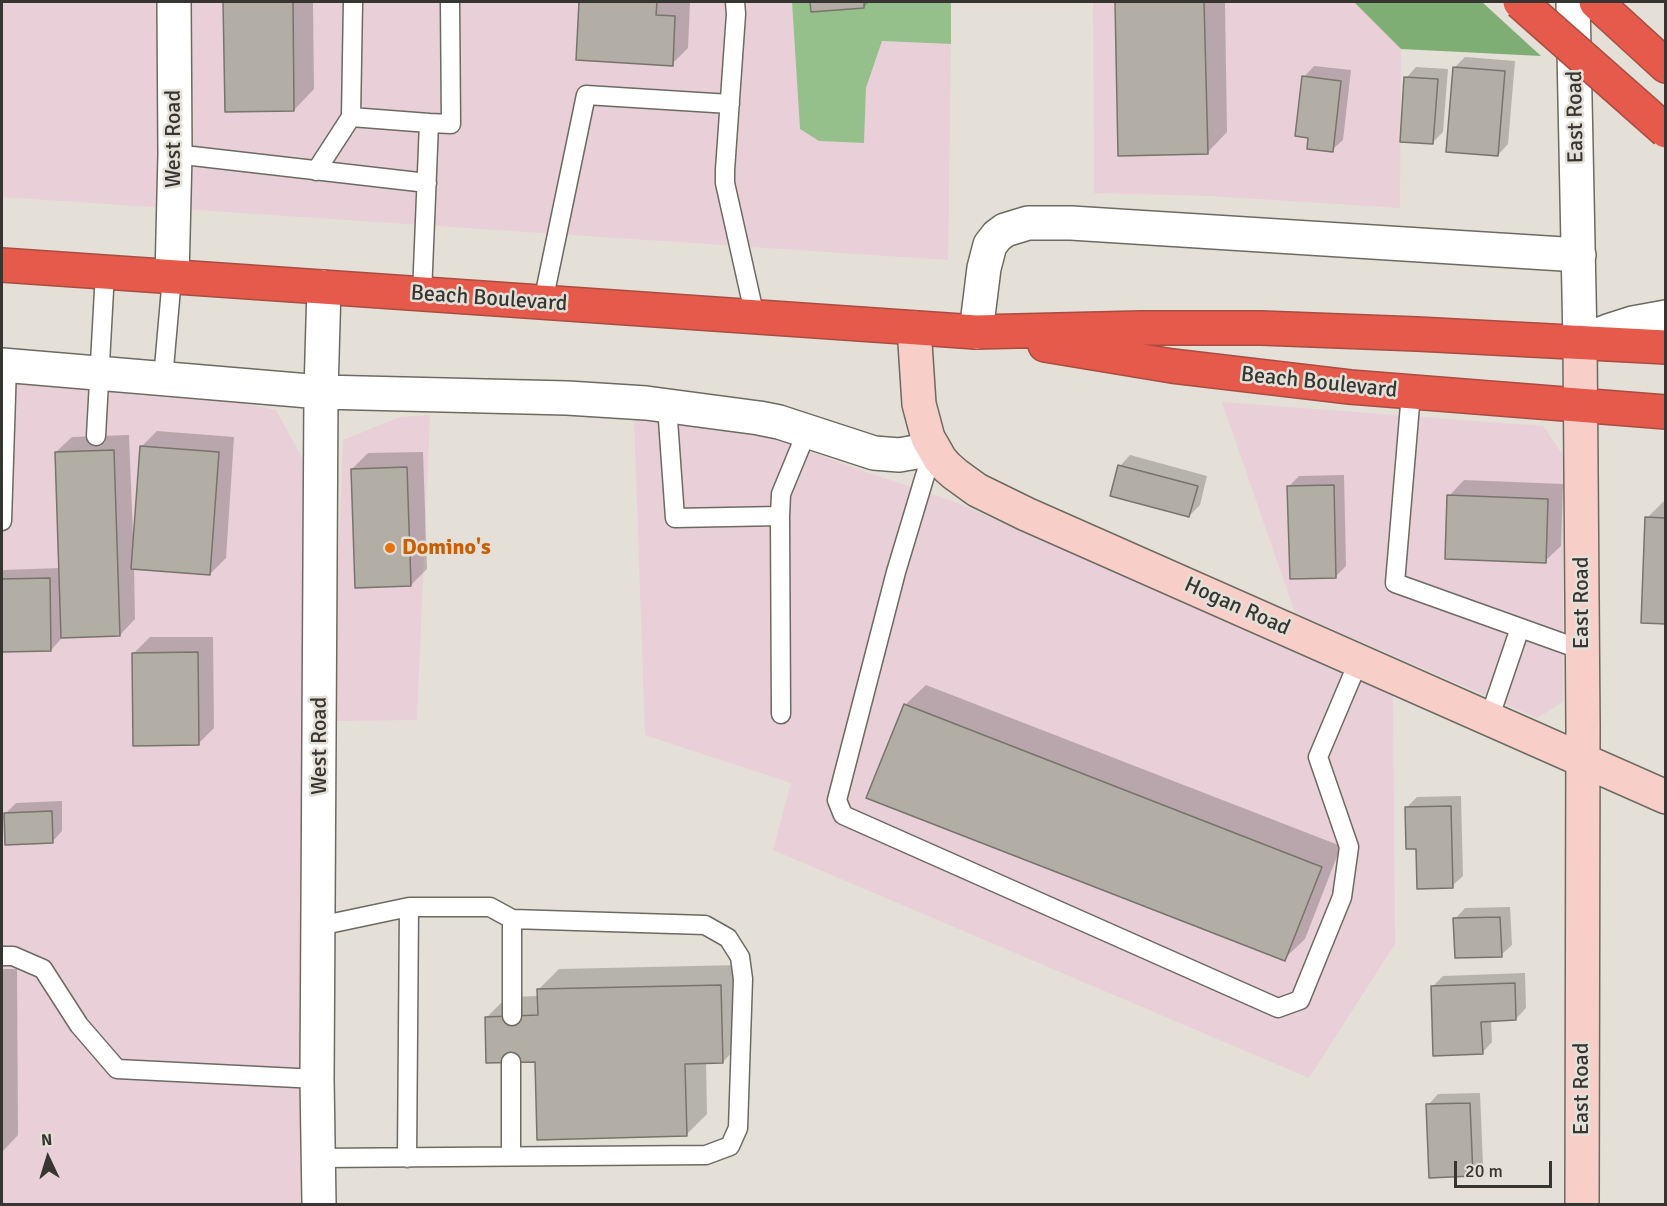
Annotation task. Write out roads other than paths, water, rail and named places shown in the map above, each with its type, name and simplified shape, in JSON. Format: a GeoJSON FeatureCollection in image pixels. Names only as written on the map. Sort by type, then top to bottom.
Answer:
{"type":"FeatureCollection","features":[{"type":"Feature","properties":{"kind":"highway"},"geometry":{"type":"LineString","coordinates":[[1520,2],[1665,131]]}},
{"type":"Feature","properties":{"kind":"highway"},"geometry":{"type":"LineString","coordinates":[[1596,2],[1665,66]]}},
{"type":"Feature","properties":{"kind":"highway","name":"Beach Boulevard"},"geometry":{"type":"LineString","coordinates":[[2,265],[976,332],[1261,328],[1665,347]]}},
{"type":"Feature","properties":{"kind":"highway","name":"Beach Boulevard"},"geometry":{"type":"LineString","coordinates":[[976,332],[1172,366],[1290,381],[1411,393],[1665,412]]}},
{"type":"Feature","properties":{"kind":"main road","name":"Hogan Road"},"geometry":{"type":"LineString","coordinates":[[914,328],[919,404],[925,429],[940,459],[955,474],[977,490],[1665,797]]}},
{"type":"Feature","properties":{"kind":"main road","name":"East Road"},"geometry":{"type":"LineString","coordinates":[[1580,342],[1583,760],[1582,1204]]}},
{"type":"Feature","properties":{"kind":"street","name":"West Road"},"geometry":{"type":"LineString","coordinates":[[172,277],[175,154],[174,2]]}},
{"type":"Feature","properties":{"kind":"street","name":"East Road"},"geometry":{"type":"LineString","coordinates":[[1573,2],[1580,342]]}},
{"type":"Feature","properties":{"kind":"street"},"geometry":{"type":"LineString","coordinates":[[976,332],[984,268],[990,245],[1005,230],[1028,223],[1071,223],[1579,255]]}},
{"type":"Feature","properties":{"kind":"street","name":"West Road"},"geometry":{"type":"LineString","coordinates":[[319,1204],[317,1079],[321,392],[324,287]]}},
{"type":"Feature","properties":{"kind":"street"},"geometry":{"type":"LineString","coordinates":[[1580,342],[1634,323],[1665,317]]}},
{"type":"Feature","properties":{"kind":"street"},"geometry":{"type":"LineString","coordinates":[[4,365],[321,392],[583,399],[667,406],[759,418],[862,449],[887,454],[911,454],[933,449]]}},
{"type":"Feature","properties":{"kind":"lane"},"geometry":{"type":"LineString","coordinates":[[316,171],[351,117],[353,2]]}},
{"type":"Feature","properties":{"kind":"lane"},"geometry":{"type":"LineString","coordinates":[[351,117],[451,124],[450,2]]}},
{"type":"Feature","properties":{"kind":"lane"},"geometry":{"type":"LineString","coordinates":[[735,2],[725,183],[755,317]]}},
{"type":"Feature","properties":{"kind":"lane"},"geometry":{"type":"LineString","coordinates":[[543,302],[586,95],[730,104]]}},
{"type":"Feature","properties":{"kind":"lane"},"geometry":{"type":"LineString","coordinates":[[422,294],[429,123]]}},
{"type":"Feature","properties":{"kind":"lane"},"geometry":{"type":"LineString","coordinates":[[175,154],[427,183]]}},
{"type":"Feature","properties":{"kind":"lane"},"geometry":{"type":"LineString","coordinates":[[96,436],[105,272]]}},
{"type":"Feature","properties":{"kind":"lane"},"geometry":{"type":"LineString","coordinates":[[163,379],[172,277]]}},
{"type":"Feature","properties":{"kind":"lane"},"geometry":{"type":"LineString","coordinates":[[2,521],[4,365]]}},
{"type":"Feature","properties":{"kind":"lane"},"geometry":{"type":"LineString","coordinates":[[1411,393],[1395,583],[1582,650]]}},
{"type":"Feature","properties":{"kind":"lane"},"geometry":{"type":"LineString","coordinates":[[667,406],[675,518],[780,516]]}},
{"type":"Feature","properties":{"kind":"lane"},"geometry":{"type":"LineString","coordinates":[[781,714],[781,494],[807,431]]}},
{"type":"Feature","properties":{"kind":"lane"},"geometry":{"type":"LineString","coordinates":[[933,449],[896,572],[837,800],[843,815],[1278,1008],[1300,1000],[1342,897],[1350,847],[1318,757],[1359,660]]}},
{"type":"Feature","properties":{"kind":"lane"},"geometry":{"type":"LineString","coordinates":[[1489,719],[1520,628]]}},
{"type":"Feature","properties":{"kind":"lane"},"geometry":{"type":"LineString","coordinates":[[319,926],[409,908],[490,907],[512,919],[705,925],[728,938],[740,957],[742,979],[738,1128],[730,1146],[706,1155],[319,1158]]}},
{"type":"Feature","properties":{"kind":"lane"},"geometry":{"type":"LineString","coordinates":[[406,1158],[409,908]]}},
{"type":"Feature","properties":{"kind":"lane"},"geometry":{"type":"LineString","coordinates":[[512,919],[512,1016]]}},
{"type":"Feature","properties":{"kind":"lane"},"geometry":{"type":"LineString","coordinates":[[2,956],[13,956],[42,969],[80,1025],[117,1069],[317,1079]]}},
{"type":"Feature","properties":{"kind":"lane"},"geometry":{"type":"LineString","coordinates":[[511,1062],[511,1155]]}},
{"type":"Feature","properties":{"kind":"place","name":"Domino's"},"geometry":{"type":"Point","coordinates":[390,548]}}]}
